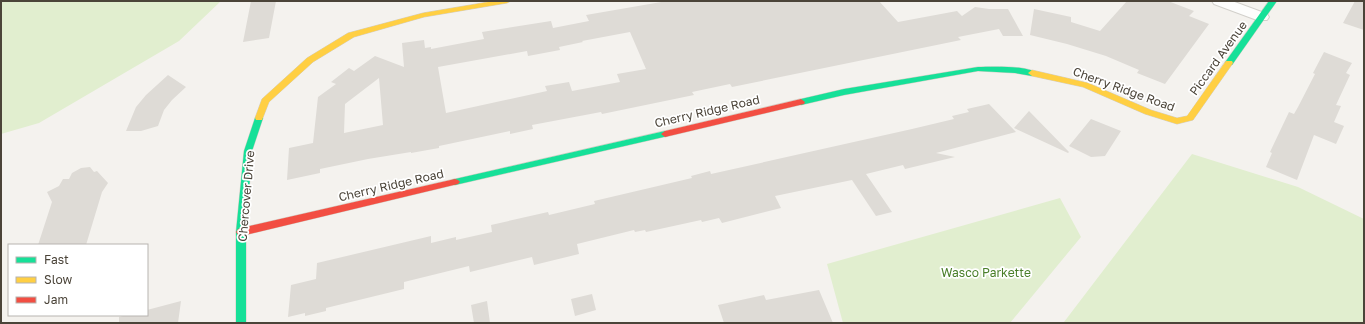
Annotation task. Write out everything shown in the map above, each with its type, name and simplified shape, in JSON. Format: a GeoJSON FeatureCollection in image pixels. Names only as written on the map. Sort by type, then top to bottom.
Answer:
{"type":"FeatureCollection","features":[{"type":"Feature","properties":{"kind":"street","name":"Chercover Drive"},"geometry":{"type":"LineString","coordinates":[[241,323],[241,232],[248,151],[265,101],[310,60],[351,35],[423,15],[507,1]]}},
{"type":"Feature","properties":{"kind":"street"},"geometry":{"type":"LineString","coordinates":[[1219,1],[1262,17]]}},
{"type":"Feature","properties":{"kind":"street","name":"Piccard Avenue"},"geometry":{"type":"LineString","coordinates":[[1177,121],[1190,118],[1273,1]]}},
{"type":"Feature","properties":{"kind":"street","name":"Cherry Ridge Road"},"geometry":{"type":"LineString","coordinates":[[241,232],[844,92],[978,69],[1015,70],[1085,85],[1148,112],[1177,121]]}},
{"type":"Feature","properties":{"kind":"green space"},"geometry":{"type":"Polygon","coordinates":[[[1,1],[221,1],[179,41],[39,123],[1,134],[1,1]]]}},
{"type":"Feature","properties":{"kind":"green space"},"geometry":{"type":"Polygon","coordinates":[[[1192,154],[1298,187],[1364,219],[1364,323],[1064,322],[1192,154]]]}},
{"type":"Feature","properties":{"kind":"green space","name":"Wasco Parkette"},"geometry":{"type":"Polygon","coordinates":[[[1060,198],[1081,237],[1010,323],[843,323],[827,264],[1060,198]]]}},
{"type":"Feature","properties":{"kind":"building"},"geometry":{"type":"Polygon","coordinates":[[[251,1],[276,1],[269,38],[243,42],[251,1]]]}},
{"type":"Feature","properties":{"kind":"building"},"geometry":{"type":"Polygon","coordinates":[[[667,1],[879,1],[898,22],[957,11],[962,16],[975,7],[1008,9],[1023,36],[1003,36],[999,29],[958,37],[961,40],[732,87],[730,84],[692,92],[694,95],[602,114],[601,112],[532,125],[533,129],[510,134],[510,131],[439,146],[439,148],[368,159],[320,169],[320,173],[287,180],[289,148],[313,143],[318,97],[336,84],[331,82],[349,68],[354,71],[375,56],[404,67],[402,43],[424,40],[425,48],[431,47],[431,49],[484,39],[482,32],[551,21],[553,28],[589,21],[586,15],[667,1]],[[630,32],[582,41],[583,42],[559,47],[560,50],[528,56],[527,51],[438,67],[446,113],[547,91],[545,86],[569,82],[572,91],[620,82],[617,74],[646,69],[630,32]],[[379,78],[345,104],[344,133],[383,125],[379,78]]]}},
{"type":"Feature","properties":{"kind":"building"},"geometry":{"type":"Polygon","coordinates":[[[1127,1],[1168,1],[1194,11],[1189,16],[1209,24],[1165,84],[1137,73],[1139,70],[1106,56],[1030,35],[1034,9],[1071,17],[1071,22],[1100,31],[1127,1]]]}},
{"type":"Feature","properties":{"kind":"building"},"geometry":{"type":"Polygon","coordinates":[[[1355,1],[1364,1],[1364,30],[1343,23],[1355,1]]]}},
{"type":"Feature","properties":{"kind":"building"},"geometry":{"type":"Polygon","coordinates":[[[1324,52],[1352,63],[1346,73],[1350,75],[1336,105],[1341,106],[1334,122],[1344,126],[1336,144],[1314,135],[1297,180],[1266,167],[1272,153],[1270,152],[1289,112],[1294,114],[1315,74],[1313,73],[1324,52]]]}},
{"type":"Feature","properties":{"kind":"building"},"geometry":{"type":"Polygon","coordinates":[[[168,75],[186,87],[164,110],[158,126],[141,131],[126,131],[136,107],[146,95],[168,75]]]}},
{"type":"Feature","properties":{"kind":"building"},"geometry":{"type":"Polygon","coordinates":[[[989,104],[1016,132],[936,153],[955,157],[905,169],[903,165],[866,174],[892,212],[876,216],[852,180],[775,196],[781,208],[722,223],[719,218],[702,222],[701,220],[646,232],[645,230],[635,232],[634,230],[577,244],[579,254],[534,265],[532,257],[470,272],[469,266],[404,282],[404,289],[326,308],[326,311],[305,316],[305,313],[288,317],[291,285],[316,279],[317,263],[431,236],[431,243],[456,237],[456,240],[492,232],[491,225],[548,212],[549,215],[595,204],[594,201],[692,178],[691,176],[710,171],[711,174],[954,119],[952,116],[969,112],[967,109],[989,104]]]}},
{"type":"Feature","properties":{"kind":"building"},"geometry":{"type":"Polygon","coordinates":[[[1029,111],[1069,152],[1068,153],[1014,128],[1029,111]]]}},
{"type":"Feature","properties":{"kind":"building"},"geometry":{"type":"Polygon","coordinates":[[[1091,119],[1121,131],[1105,156],[1091,157],[1069,146],[1091,119]]]}},
{"type":"Feature","properties":{"kind":"building"},"geometry":{"type":"Polygon","coordinates":[[[90,167],[94,172],[97,171],[108,183],[102,192],[86,244],[38,244],[52,202],[47,192],[59,186],[63,179],[69,179],[72,173],[81,168],[90,167]]]}},
{"type":"Feature","properties":{"kind":"building"},"geometry":{"type":"Polygon","coordinates":[[[819,290],[833,323],[724,323],[718,305],[764,295],[766,300],[819,290]]]}},
{"type":"Feature","properties":{"kind":"building"},"geometry":{"type":"Polygon","coordinates":[[[592,294],[596,310],[575,316],[571,299],[592,294]]]}},
{"type":"Feature","properties":{"kind":"building"},"geometry":{"type":"Polygon","coordinates":[[[181,301],[178,323],[119,323],[119,317],[123,316],[148,316],[148,310],[181,301]]]}},
{"type":"Feature","properties":{"kind":"building"},"geometry":{"type":"Polygon","coordinates":[[[487,301],[490,323],[474,323],[471,305],[487,301]]]}},
{"type":"Feature","properties":{"kind":"traffic: fast"},"geometry":{"type":"LineString","coordinates":[[1229,63],[1273,1]]}},
{"type":"Feature","properties":{"kind":"traffic: fast"},"geometry":{"type":"LineString","coordinates":[[801,102],[844,92],[978,69],[1015,70],[1032,73]]}},
{"type":"Feature","properties":{"kind":"traffic: fast"},"geometry":{"type":"LineString","coordinates":[[241,323],[241,232],[248,151],[259,118]]}},
{"type":"Feature","properties":{"kind":"traffic: fast"},"geometry":{"type":"LineString","coordinates":[[455,182],[665,134]]}},
{"type":"Feature","properties":{"kind":"traffic: slow"},"geometry":{"type":"LineString","coordinates":[[259,118],[265,101],[310,60],[351,35],[423,15],[507,1]]}},
{"type":"Feature","properties":{"kind":"traffic: slow"},"geometry":{"type":"LineString","coordinates":[[1032,73],[1085,85],[1148,112],[1177,121],[1190,118],[1229,63]]}},
{"type":"Feature","properties":{"kind":"traffic: jam"},"geometry":{"type":"LineString","coordinates":[[665,134],[801,102]]}},
{"type":"Feature","properties":{"kind":"traffic: jam"},"geometry":{"type":"LineString","coordinates":[[241,232],[455,182]]}}]}
